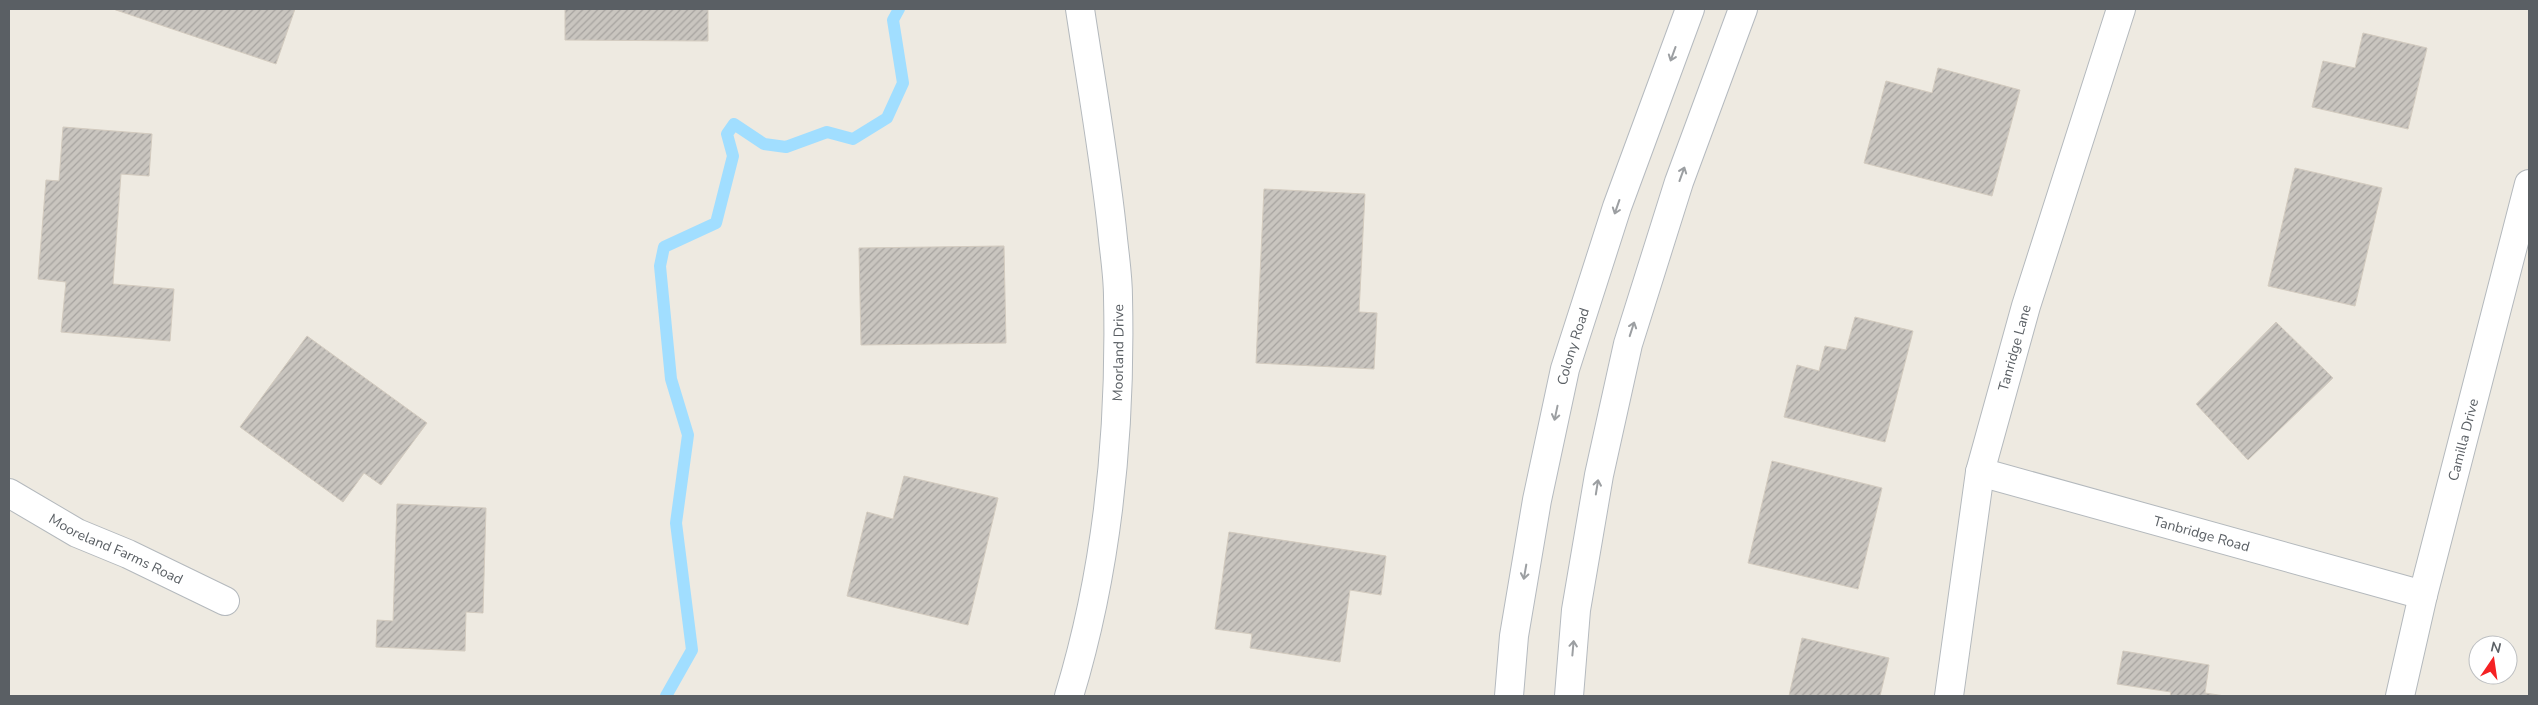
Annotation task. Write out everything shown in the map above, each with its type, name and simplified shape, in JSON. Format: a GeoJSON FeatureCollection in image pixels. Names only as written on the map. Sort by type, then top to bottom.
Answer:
{"type":"FeatureCollection","features":[{"type":"Feature","properties":{"kind":"street","name":"Moorland Drive"},"geometry":{"type":"LineString","coordinates":[[1068,696],[1076,672],[1103,549],[1116,430],[1117,401],[1118,296],[1106,177],[1080,9]]}},
{"type":"Feature","properties":{"kind":"street","name":"Colony Road"},"geometry":{"type":"LineString","coordinates":[[1509,696],[1514,636],[1535,510],[1565,369],[1617,207],[1690,9]]}},
{"type":"Feature","properties":{"kind":"street"},"geometry":{"type":"LineString","coordinates":[[1569,696],[1576,610],[1597,485],[1628,344],[1679,182],[1743,9]]}},
{"type":"Feature","properties":{"kind":"street","name":"Tanridge Lane"},"geometry":{"type":"LineString","coordinates":[[1949,696],[1980,472],[2026,306],[2121,9]]}},
{"type":"Feature","properties":{"kind":"street","name":"Camilla Drive"},"geometry":{"type":"LineString","coordinates":[[2400,696],[2422,595],[2529,184]]}},
{"type":"Feature","properties":{"kind":"street","name":"Tanbridge Road"},"geometry":{"type":"LineString","coordinates":[[1980,472],[2422,595]]}},
{"type":"Feature","properties":{"kind":"street","name":"Mooreland Farms Road"},"geometry":{"type":"LineString","coordinates":[[9,493],[77,533],[128,554],[226,600]]}},
{"type":"Feature","properties":{"kind":"building"},"geometry":{"type":"Polygon","coordinates":[[[113,9],[295,9],[276,64],[113,9]]]}},
{"type":"Feature","properties":{"kind":"building"},"geometry":{"type":"Polygon","coordinates":[[[565,9],[708,9],[708,41],[565,40],[565,9]]]}},
{"type":"Feature","properties":{"kind":"building"},"geometry":{"type":"Polygon","coordinates":[[[2363,33],[2427,48],[2408,129],[2312,107],[2323,61],[2355,68],[2363,33]]]}},
{"type":"Feature","properties":{"kind":"building"},"geometry":{"type":"Polygon","coordinates":[[[1938,68],[2020,90],[1992,196],[1864,163],[1886,81],[1932,93],[1938,68]]]}},
{"type":"Feature","properties":{"kind":"building"},"geometry":{"type":"Polygon","coordinates":[[[63,127],[152,134],[149,176],[121,174],[113,284],[174,289],[170,341],[61,332],[66,282],[38,279],[46,180],[59,181],[63,127]]]}},
{"type":"Feature","properties":{"kind":"building"},"geometry":{"type":"Polygon","coordinates":[[[2295,168],[2382,188],[2355,306],[2268,286],[2295,168]]]}},
{"type":"Feature","properties":{"kind":"building"},"geometry":{"type":"Polygon","coordinates":[[[1264,189],[1365,194],[1359,312],[1377,313],[1374,369],[1256,363],[1264,189]]]}},
{"type":"Feature","properties":{"kind":"building"},"geometry":{"type":"Polygon","coordinates":[[[1004,246],[1006,343],[861,345],[859,248],[1004,246]]]}},
{"type":"Feature","properties":{"kind":"building"},"geometry":{"type":"Polygon","coordinates":[[[1855,317],[1913,331],[1885,442],[1784,417],[1797,365],[1819,371],[1825,346],[1846,350],[1855,317]]]}},
{"type":"Feature","properties":{"kind":"building"},"geometry":{"type":"Polygon","coordinates":[[[2276,322],[2333,378],[2248,460],[2196,404],[2276,322]]]}},
{"type":"Feature","properties":{"kind":"building"},"geometry":{"type":"Polygon","coordinates":[[[307,336],[427,423],[381,485],[364,473],[343,502],[240,427],[307,336]]]}},
{"type":"Feature","properties":{"kind":"building"},"geometry":{"type":"Polygon","coordinates":[[[1772,461],[1882,488],[1858,589],[1748,563],[1772,461]]]}},
{"type":"Feature","properties":{"kind":"building"},"geometry":{"type":"Polygon","coordinates":[[[904,476],[998,498],[968,625],[847,596],[867,512],[893,519],[904,476]]]}},
{"type":"Feature","properties":{"kind":"building"},"geometry":{"type":"Polygon","coordinates":[[[397,504],[486,508],[483,613],[466,612],[465,651],[376,647],[377,620],[393,621],[397,504]]]}},
{"type":"Feature","properties":{"kind":"building"},"geometry":{"type":"Polygon","coordinates":[[[1229,532],[1386,556],[1381,595],[1350,590],[1340,662],[1250,648],[1252,634],[1215,629],[1229,532]]]}},
{"type":"Feature","properties":{"kind":"building"},"geometry":{"type":"Polygon","coordinates":[[[1802,638],[1889,658],[1880,696],[1789,696],[1802,638]]]}},
{"type":"Feature","properties":{"kind":"building"},"geometry":{"type":"Polygon","coordinates":[[[2123,651],[2209,665],[2205,693],[2225,696],[2170,696],[2171,692],[2117,684],[2123,651]]]}},
{"type":"Feature","properties":{"kind":"waterway"},"geometry":{"type":"LineString","coordinates":[[666,696],[692,650],[676,523],[688,435],[671,379],[660,266],[664,247],[716,223],[733,156],[727,134],[734,124],[764,144],[786,147],[827,132],[853,139],[887,118],[903,83],[893,20],[899,9]]}}]}
